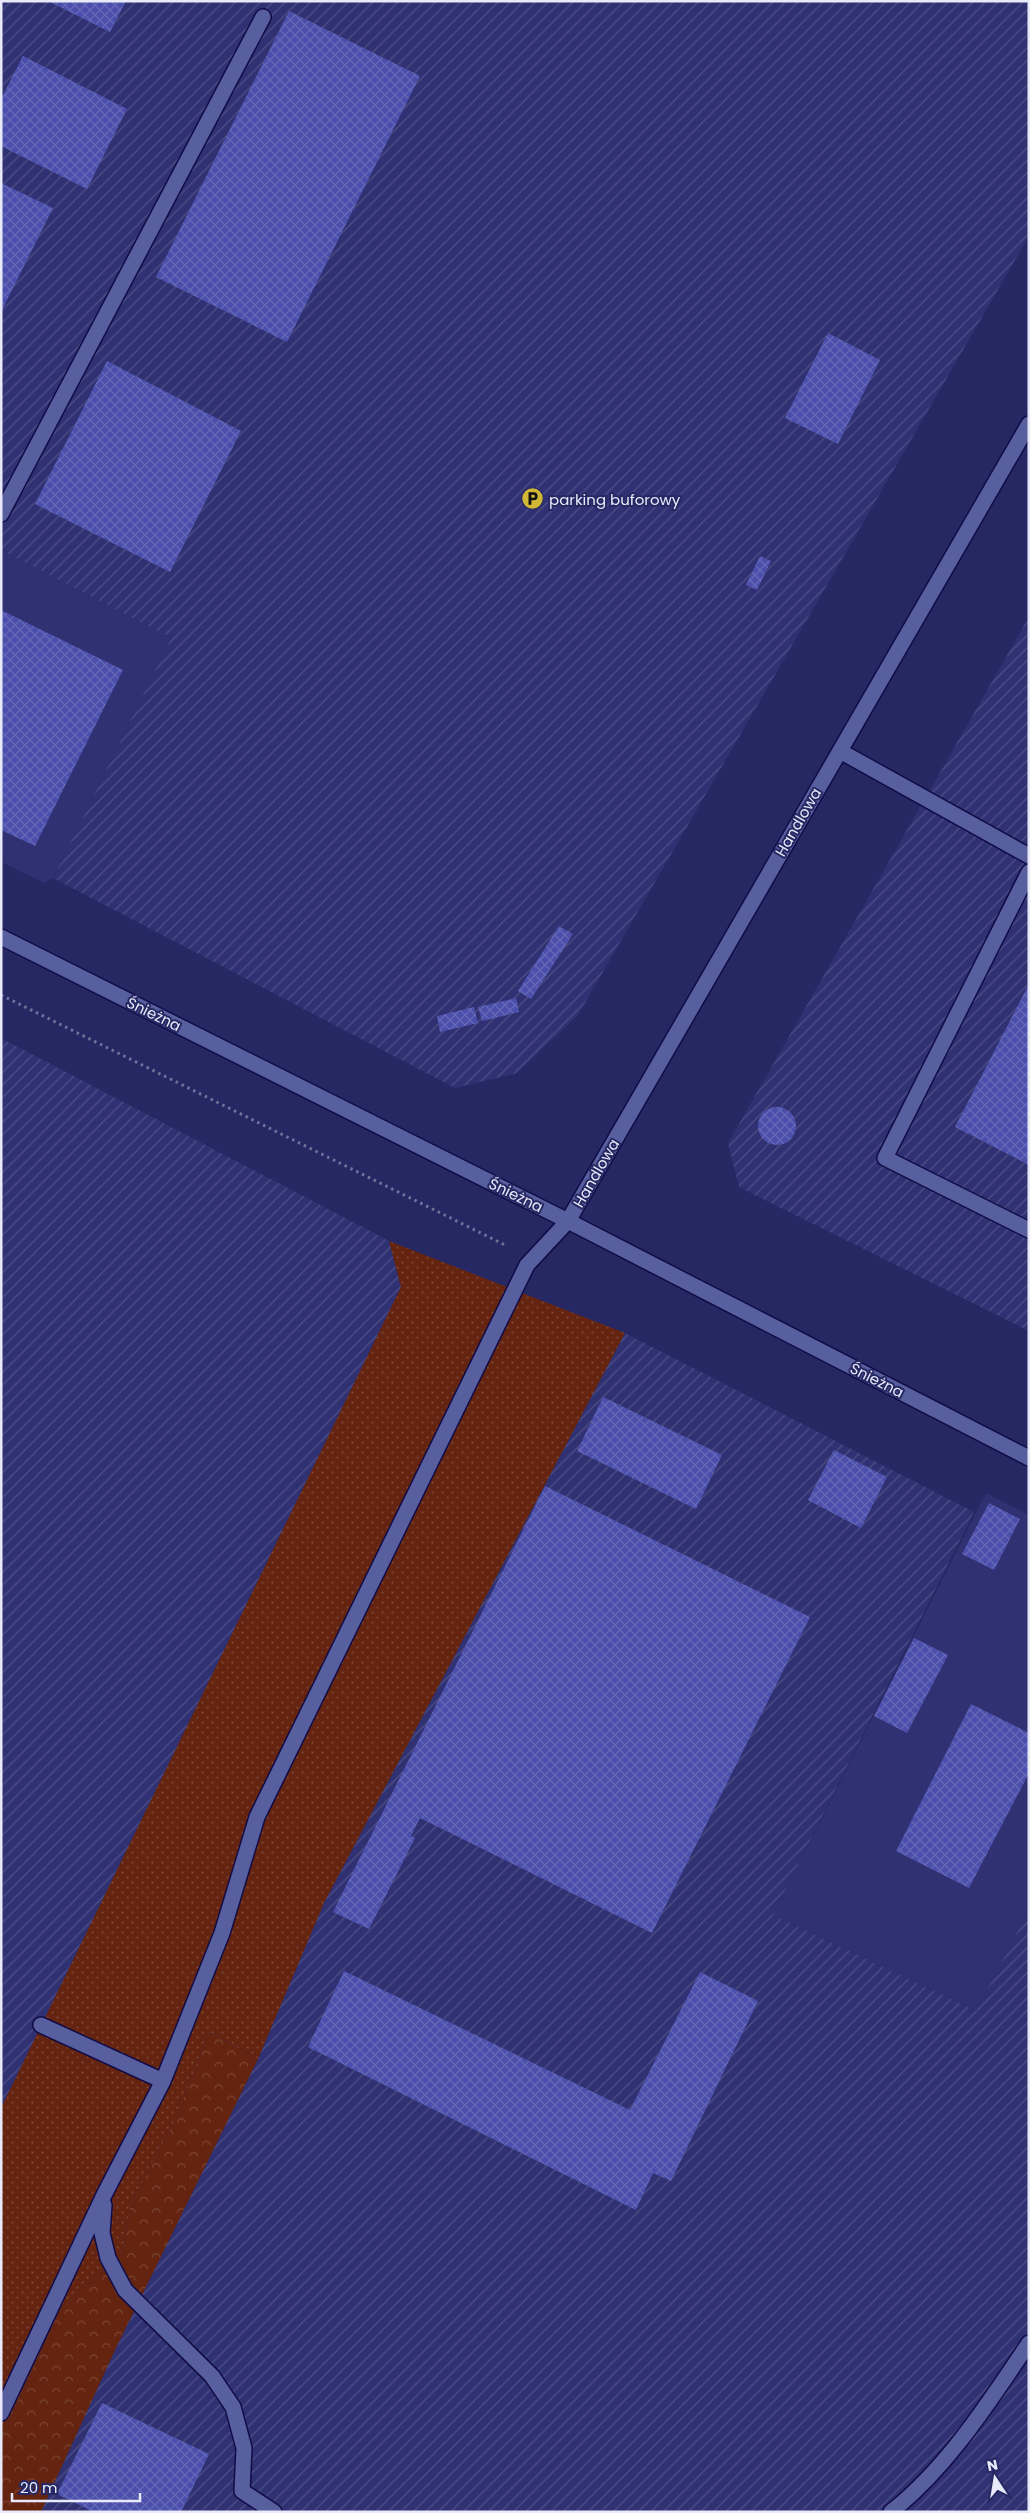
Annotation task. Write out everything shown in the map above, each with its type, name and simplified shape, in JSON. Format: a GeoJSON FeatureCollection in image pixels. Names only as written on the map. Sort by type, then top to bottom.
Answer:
{"type":"FeatureCollection","features":[{"type":"Feature","properties":{"kind":"street"},"geometry":{"type":"LineString","coordinates":[[1,514],[263,17]]}},
{"type":"Feature","properties":{"kind":"street","name":"Handlowa"},"geometry":{"type":"LineString","coordinates":[[1,2413],[104,2195],[163,2081],[222,1933],[257,1817],[522,1274],[532,1259],[568,1221],[1029,424]]}},
{"type":"Feature","properties":{"kind":"street"},"geometry":{"type":"LineString","coordinates":[[840,751],[1029,856]]}},
{"type":"Feature","properties":{"kind":"street"},"geometry":{"type":"LineString","coordinates":[[1029,872],[885,1158],[1029,1230]]}},
{"type":"Feature","properties":{"kind":"street","name":"Śnieżna"},"geometry":{"type":"LineString","coordinates":[[1,937],[568,1221],[1029,1458]]}},
{"type":"Feature","properties":{"kind":"street"},"geometry":{"type":"LineString","coordinates":[[41,2025],[163,2081]]}},
{"type":"Feature","properties":{"kind":"street"},"geometry":{"type":"LineString","coordinates":[[104,2195],[102,2233],[108,2258],[125,2290],[212,2376],[233,2407],[244,2448],[242,2491],[274,2512]]}},
{"type":"Feature","properties":{"kind":"street"},"geometry":{"type":"LineString","coordinates":[[891,2512],[916,2492],[988,2404],[1029,2342]]}},
{"type":"Feature","properties":{"kind":"path"},"geometry":{"type":"LineString","coordinates":[[1,995],[532,1259]]}},
{"type":"Feature","properties":{"kind":"shaded area"},"geometry":{"type":"Polygon","coordinates":[[[1,1],[1029,1],[1029,236],[578,1015],[517,1073],[455,1088],[53,878],[171,638],[1,550],[1,1]]]}},
{"type":"Feature","properties":{"kind":"shaded area"},"geometry":{"type":"Polygon","coordinates":[[[1,550],[171,638],[53,878],[44,883],[1,862],[1,550]]]}},
{"type":"Feature","properties":{"kind":"shaded area"},"geometry":{"type":"Polygon","coordinates":[[[1029,617],[1029,1331],[739,1187],[728,1143],[1029,617]]]}},
{"type":"Feature","properties":{"kind":"shaded area"},"geometry":{"type":"Polygon","coordinates":[[[1,1038],[389,1241],[401,1287],[1,2108],[1,1038]]]}},
{"type":"Feature","properties":{"kind":"shaded area"},"geometry":{"type":"Polygon","coordinates":[[[625,1333],[974,1512],[773,1915],[976,2011],[1029,1909],[1029,2512],[41,2512],[115,2350],[258,2059],[324,1903],[625,1333]]]}},
{"type":"Feature","properties":{"kind":"shaded area"},"geometry":{"type":"Polygon","coordinates":[[[986,1493],[1029,1515],[1029,1909],[976,2011],[773,1915],[986,1493]]]}},
{"type":"Feature","properties":{"kind":"green space"},"geometry":{"type":"Polygon","coordinates":[[[389,1241],[625,1333],[324,1903],[258,2059],[209,2032],[176,2118],[131,2204],[122,2253],[60,2309],[1,2439],[1,2108],[401,1287],[389,1241]]]}},
{"type":"Feature","properties":{"kind":"green space"},"geometry":{"type":"Polygon","coordinates":[[[209,2032],[258,2059],[115,2350],[41,2512],[1,2512],[1,2439],[60,2309],[122,2253],[131,2204],[176,2118],[209,2032]]]}},
{"type":"Feature","properties":{"kind":"building"},"geometry":{"type":"Polygon","coordinates":[[[48,1],[126,1],[110,32],[48,1]]]}},
{"type":"Feature","properties":{"kind":"building"},"geometry":{"type":"Polygon","coordinates":[[[289,11],[420,76],[287,342],[156,277],[289,11]]]}},
{"type":"Feature","properties":{"kind":"building"},"geometry":{"type":"Polygon","coordinates":[[[23,56],[127,109],[87,189],[1,146],[1,99],[23,56]]]}},
{"type":"Feature","properties":{"kind":"building"},"geometry":{"type":"Polygon","coordinates":[[[1,183],[53,208],[1,312],[1,183]]]}},
{"type":"Feature","properties":{"kind":"building"},"geometry":{"type":"Polygon","coordinates":[[[828,333],[880,360],[838,444],[785,418],[828,333]]]}},
{"type":"Feature","properties":{"kind":"building"},"geometry":{"type":"Polygon","coordinates":[[[107,361],[241,431],[170,572],[35,504],[107,361]]]}},
{"type":"Feature","properties":{"kind":"building"},"geometry":{"type":"Polygon","coordinates":[[[760,556],[771,561],[757,590],[746,585],[760,556]]]}},
{"type":"Feature","properties":{"kind":"building"},"geometry":{"type":"Polygon","coordinates":[[[1,610],[123,670],[35,846],[1,830],[1,610]]]}},
{"type":"Feature","properties":{"kind":"building"},"geometry":{"type":"Polygon","coordinates":[[[559,926],[573,934],[531,999],[518,991],[559,926]]]}},
{"type":"Feature","properties":{"kind":"building"},"geometry":{"type":"Polygon","coordinates":[[[1029,984],[1029,1165],[955,1127],[1029,984]]]}},
{"type":"Feature","properties":{"kind":"building"},"geometry":{"type":"Polygon","coordinates":[[[516,998],[519,1012],[482,1021],[478,1007],[516,998]]]}},
{"type":"Feature","properties":{"kind":"building"},"geometry":{"type":"Polygon","coordinates":[[[474,1007],[478,1023],[440,1032],[437,1016],[474,1007]]]}},
{"type":"Feature","properties":{"kind":"building"},"geometry":{"type":"Polygon","coordinates":[[[777,1107],[784,1108],[790,1113],[795,1119],[795,1133],[790,1139],[784,1144],[777,1145],[770,1144],[764,1139],[759,1133],[758,1126],[759,1119],[764,1113],[770,1108],[777,1107]]]}},
{"type":"Feature","properties":{"kind":"building"},"geometry":{"type":"Polygon","coordinates":[[[603,1397],[722,1455],[696,1509],[577,1451],[603,1397]]]}},
{"type":"Feature","properties":{"kind":"building"},"geometry":{"type":"Polygon","coordinates":[[[834,1450],[887,1477],[861,1528],[808,1500],[834,1450]]]}},
{"type":"Feature","properties":{"kind":"building"},"geometry":{"type":"Polygon","coordinates":[[[545,1486],[810,1617],[652,1933],[420,1818],[411,1836],[415,1838],[369,1929],[333,1912],[545,1486]]]}},
{"type":"Feature","properties":{"kind":"building"},"geometry":{"type":"Polygon","coordinates":[[[989,1503],[1020,1519],[994,1570],[962,1554],[989,1503]]]}},
{"type":"Feature","properties":{"kind":"building"},"geometry":{"type":"Polygon","coordinates":[[[914,1638],[948,1655],[907,1733],[874,1716],[914,1638]]]}},
{"type":"Feature","properties":{"kind":"building"},"geometry":{"type":"Polygon","coordinates":[[[971,1704],[1029,1733],[1029,1773],[969,1888],[896,1851],[971,1704]]]}},
{"type":"Feature","properties":{"kind":"building"},"geometry":{"type":"Polygon","coordinates":[[[344,1971],[630,2110],[700,1972],[758,2001],[671,2181],[653,2173],[636,2210],[308,2047],[344,1971]]]}},
{"type":"Feature","properties":{"kind":"building"},"geometry":{"type":"Polygon","coordinates":[[[102,2403],[209,2454],[181,2512],[94,2512],[57,2494],[102,2403]]]}},
{"type":"Feature","properties":{"kind":"place","name":"parking buforowy"},"geometry":{"type":"Point","coordinates":[533,499]}}]}
